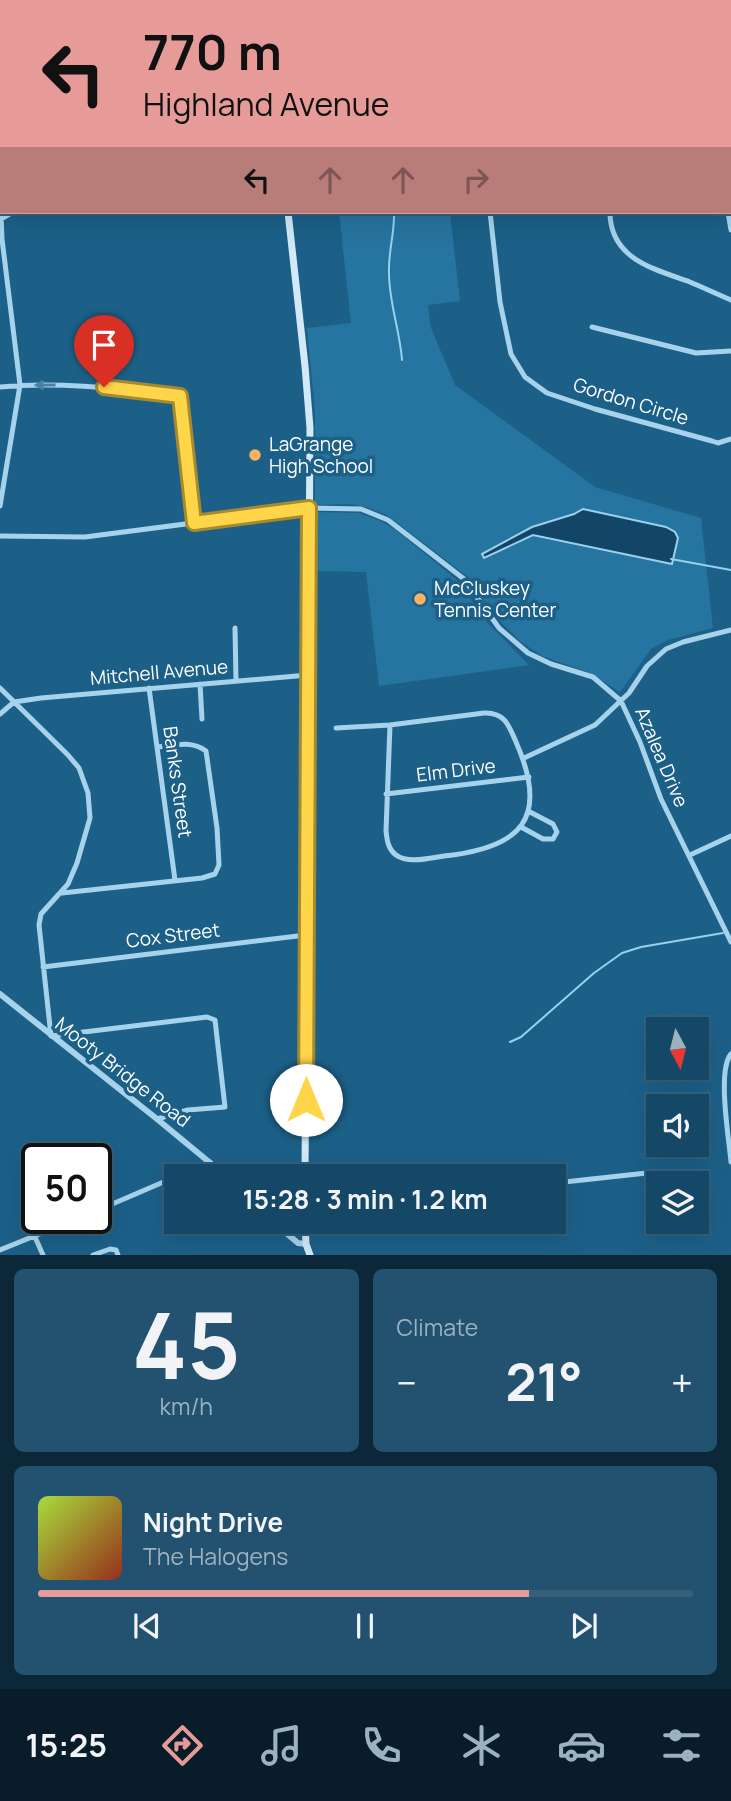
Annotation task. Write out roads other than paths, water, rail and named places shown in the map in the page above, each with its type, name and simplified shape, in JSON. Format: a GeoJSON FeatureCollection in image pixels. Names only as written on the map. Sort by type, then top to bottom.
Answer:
{"type":"FeatureCollection","features":[{"type":"Feature","properties":{"kind":"main road"},"geometry":{"type":"LineString","coordinates":[[288,214],[310,428],[305,1164]]}},
{"type":"Feature","properties":{"kind":"main road"},"geometry":{"type":"LineString","coordinates":[[306,1234],[310,1255]]}},
{"type":"Feature","properties":{"kind":"street","name":"Gordon Circle"},"geometry":{"type":"LineString","coordinates":[[490,214],[500,302],[511,354],[525,377],[547,393],[595,409],[718,443],[731,439]]}},
{"type":"Feature","properties":{"kind":"street"},"geometry":{"type":"LineString","coordinates":[[610,214],[615,239],[628,256],[659,272],[691,282],[731,300]]}},
{"type":"Feature","properties":{"kind":"street"},"geometry":{"type":"LineString","coordinates":[[0,506],[20,385],[1,219]]}},
{"type":"Feature","properties":{"kind":"street"},"geometry":{"type":"LineString","coordinates":[[592,327],[696,353],[731,351]]}},
{"type":"Feature","properties":{"kind":"street"},"geometry":{"type":"LineString","coordinates":[[0,387],[104,387],[180,396],[194,523]]}},
{"type":"Feature","properties":{"kind":"street","name":"Azalea Drive"},"geometry":{"type":"LineString","coordinates":[[0,536],[85,537],[309,508],[361,509],[388,520],[464,579],[499,628],[528,653],[551,664],[593,677],[621,701],[661,799],[731,942]]}},
{"type":"Feature","properties":{"kind":"street"},"geometry":{"type":"LineString","coordinates":[[235,628],[236,681]]}},
{"type":"Feature","properties":{"kind":"street"},"geometry":{"type":"LineString","coordinates":[[524,758],[595,725],[621,701],[647,666],[666,649],[731,630]]}},
{"type":"Feature","properties":{"kind":"street","name":"Mitchell Avenue"},"geometry":{"type":"LineString","coordinates":[[14,702],[308,674]]}},
{"type":"Feature","properties":{"kind":"street"},"geometry":{"type":"LineString","coordinates":[[200,684],[202,719]]}},
{"type":"Feature","properties":{"kind":"street"},"geometry":{"type":"LineString","coordinates":[[0,688],[27,712],[79,768],[88,793],[90,818],[77,863],[68,884],[41,914],[39,925],[51,1036],[207,1017],[215,1020],[225,1107],[188,1110],[157,1119]]}},
{"type":"Feature","properties":{"kind":"street","name":"Banks Street"},"geometry":{"type":"LineString","coordinates":[[149,688],[176,880]]}},
{"type":"Feature","properties":{"kind":"street"},"geometry":{"type":"LineString","coordinates":[[0,714],[14,702]]}},
{"type":"Feature","properties":{"kind":"street"},"geometry":{"type":"LineString","coordinates":[[336,728],[495,713],[509,724],[529,777],[531,791],[528,811],[521,827],[502,842],[485,850],[425,859],[403,859],[393,853],[388,844],[386,794],[390,725]]}},
{"type":"Feature","properties":{"kind":"street"},"geometry":{"type":"LineString","coordinates":[[61,893],[202,878],[215,874],[219,858],[216,818],[205,750],[186,744],[158,747]]}},
{"type":"Feature","properties":{"kind":"street","name":"Elm Drive"},"geometry":{"type":"LineString","coordinates":[[386,794],[529,777]]}},
{"type":"Feature","properties":{"kind":"street"},"geometry":{"type":"LineString","coordinates":[[521,827],[543,839],[553,839],[557,832],[553,824],[528,811]]}},
{"type":"Feature","properties":{"kind":"street"},"geometry":{"type":"LineString","coordinates":[[690,855],[731,836]]}},
{"type":"Feature","properties":{"kind":"street","name":"Cox Street"},"geometry":{"type":"LineString","coordinates":[[43,967],[306,935]]}},
{"type":"Feature","properties":{"kind":"street","name":"Mooty Bridge Road"},"geometry":{"type":"LineString","coordinates":[[0,994],[213,1164]]}},
{"type":"Feature","properties":{"kind":"street"},"geometry":{"type":"LineString","coordinates":[[731,1054],[727,1058],[724,1073],[731,1162]]}},
{"type":"Feature","properties":{"kind":"street"},"geometry":{"type":"LineString","coordinates":[[112,1203],[210,1161]]}},
{"type":"Feature","properties":{"kind":"street"},"geometry":{"type":"LineString","coordinates":[[566,1182],[646,1173]]}},
{"type":"Feature","properties":{"kind":"street"},"geometry":{"type":"LineString","coordinates":[[0,1250],[43,1234]]}},
{"type":"Feature","properties":{"kind":"street"},"geometry":{"type":"LineString","coordinates":[[288,1234],[298,1243],[306,1244]]}},
{"type":"Feature","properties":{"kind":"street"},"geometry":{"type":"LineString","coordinates":[[36,1237],[43,1255]]}},
{"type":"Feature","properties":{"kind":"street"},"geometry":{"type":"LineString","coordinates":[[93,1255],[110,1249],[116,1250],[118,1255]]}},
{"type":"Feature","properties":{"kind":"waterway"},"geometry":{"type":"LineString","coordinates":[[394,214],[389,284],[402,360]]}},
{"type":"Feature","properties":{"kind":"waterway"},"geometry":{"type":"LineString","coordinates":[[671,559],[731,570]]}},
{"type":"Feature","properties":{"kind":"waterway"},"geometry":{"type":"LineString","coordinates":[[510,1042],[521,1037],[594,973],[622,953],[641,947],[723,933]]}},
{"type":"Feature","properties":{"kind":"place","name":"LaGrange High School"},"geometry":{"type":"Point","coordinates":[255,455]}},
{"type":"Feature","properties":{"kind":"place","name":"McCluskey Tennis Center"},"geometry":{"type":"Point","coordinates":[420,599]}}]}
